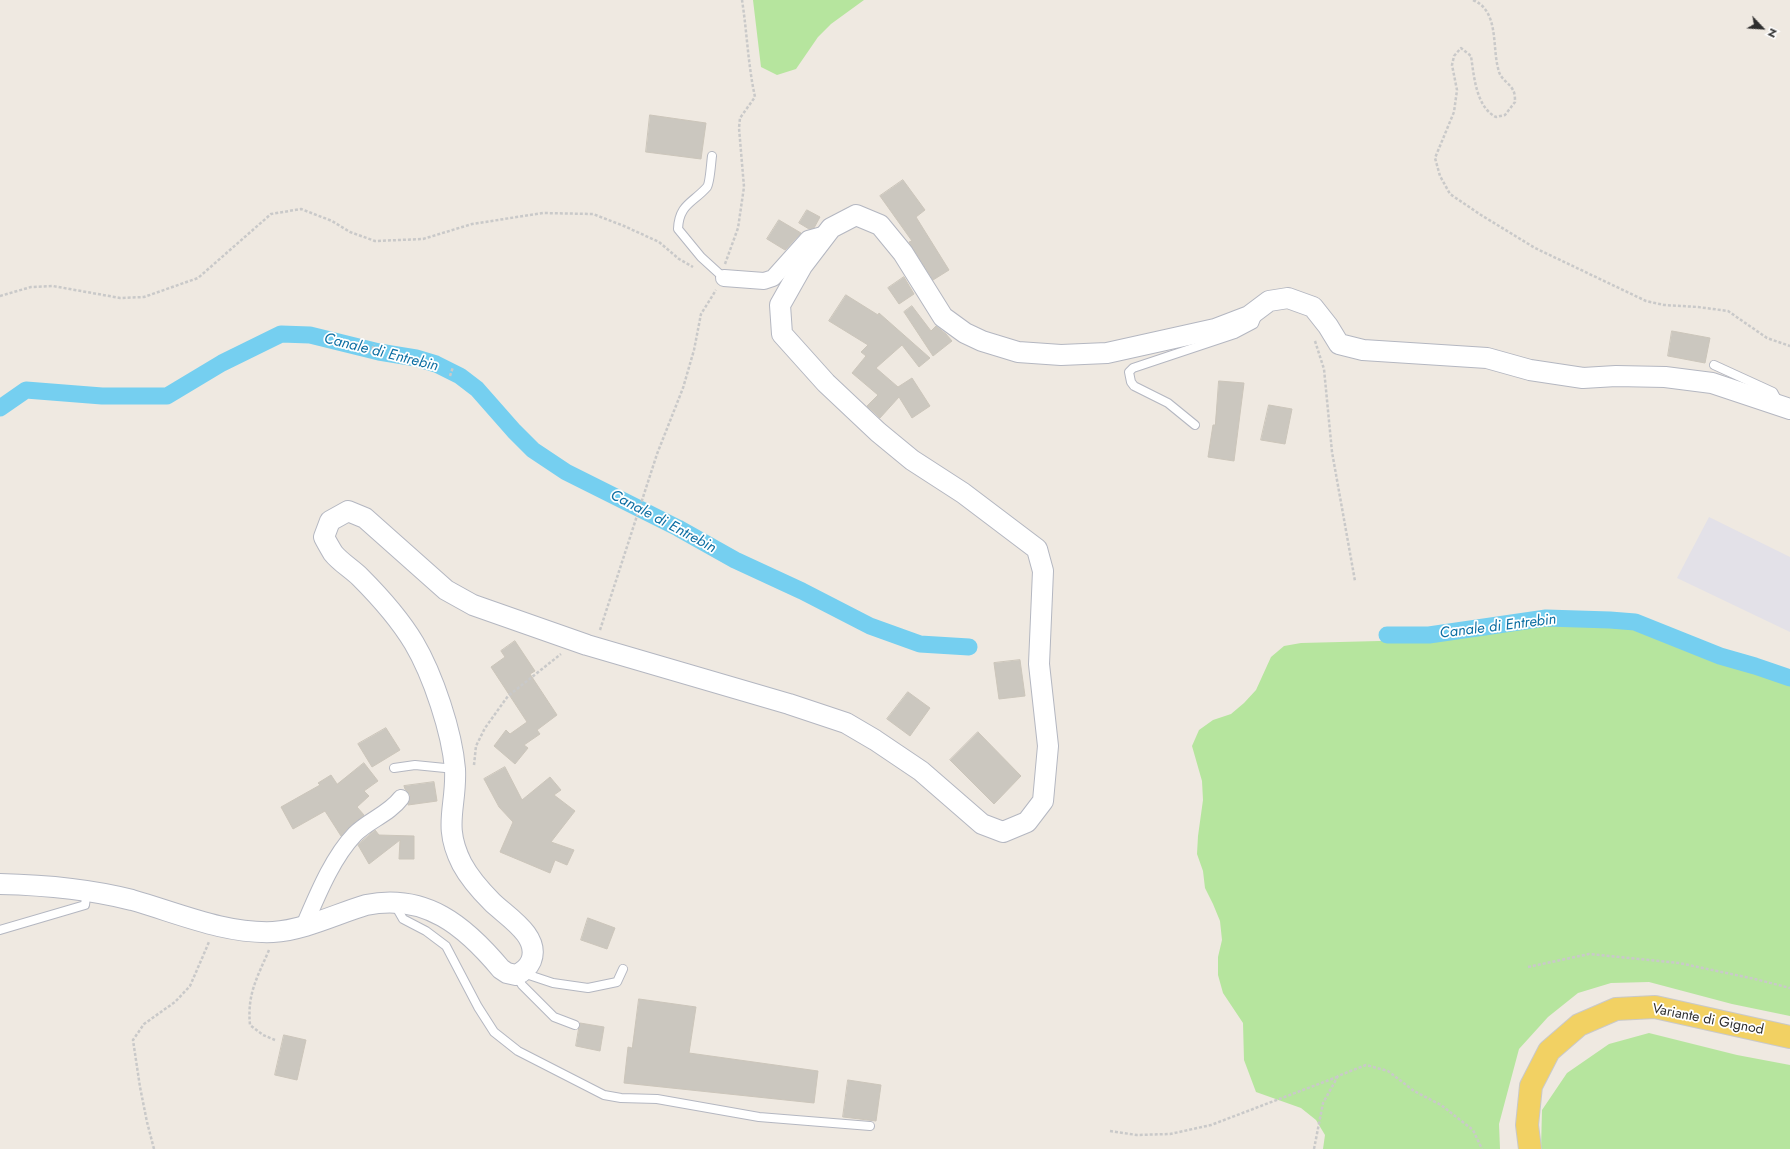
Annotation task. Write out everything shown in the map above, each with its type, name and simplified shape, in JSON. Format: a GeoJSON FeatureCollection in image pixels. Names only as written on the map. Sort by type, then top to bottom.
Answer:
{"type":"FeatureCollection","features":[{"type":"Feature","properties":{"kind":"main road","name":"Variante di Gignod"},"geometry":{"type":"LineString","coordinates":[[1530,1147],[1527,1125],[1531,1086],[1550,1051],[1579,1025],[1616,1009],[1655,1007],[1790,1037]]}},
{"type":"Feature","properties":{"kind":"street"},"geometry":{"type":"LineString","coordinates":[[0,884],[23,884],[87,890],[131,900],[235,930],[272,932],[292,930],[366,905],[394,901],[418,906],[449,920],[468,933],[501,969],[507,973],[521,971],[533,954],[532,946],[518,925],[492,902],[465,870],[451,837],[451,819],[464,768],[449,735],[431,676],[414,643],[393,612],[353,570],[334,554],[324,538],[330,521],[348,510],[366,518],[446,590],[473,605],[587,644],[790,704],[846,723],[875,740],[921,771],[982,824],[1003,832],[1027,822],[1042,801],[1048,746],[1039,664],[1042,571],[1037,549],[963,493],[912,460],[878,432],[826,383],[782,334],[780,305],[802,266],[831,228],[856,215],[880,225],[902,253],[943,317],[952,325],[982,341],[1018,352],[1061,355],[1107,353],[1215,329],[1250,316],[1269,301],[1288,298],[1313,307],[1328,326],[1339,344],[1363,350],[1487,358],[1530,370],[1583,378],[1616,376],[1666,377],[1712,383],[1785,408]]}},
{"type":"Feature","properties":{"kind":"street"},"geometry":{"type":"LineString","coordinates":[[724,278],[764,280],[773,278],[808,239],[826,234]]}},
{"type":"Feature","properties":{"kind":"street"},"geometry":{"type":"LineString","coordinates":[[304,926],[336,857],[345,845],[356,833],[395,806],[401,798]]}},
{"type":"Feature","properties":{"kind":"lane"},"geometry":{"type":"LineString","coordinates":[[712,156],[708,186],[686,206],[679,218],[678,229],[701,257],[724,278]]}},
{"type":"Feature","properties":{"kind":"lane"},"geometry":{"type":"LineString","coordinates":[[1195,425],[1168,403],[1134,386],[1130,382],[1129,372],[1133,368],[1235,334],[1254,324],[1259,308]]}},
{"type":"Feature","properties":{"kind":"lane"},"geometry":{"type":"LineString","coordinates":[[1714,365],[1773,392],[1785,408]]}},
{"type":"Feature","properties":{"kind":"lane"},"geometry":{"type":"LineString","coordinates":[[394,768],[415,765],[464,768]]}},
{"type":"Feature","properties":{"kind":"lane"},"geometry":{"type":"LineString","coordinates":[[0,930],[85,905],[87,890]]}},
{"type":"Feature","properties":{"kind":"lane"},"geometry":{"type":"LineString","coordinates":[[394,901],[403,919],[426,931],[446,946],[478,1007],[494,1032],[518,1051],[604,1095],[621,1098],[657,1099],[759,1117],[870,1126]]}},
{"type":"Feature","properties":{"kind":"lane"},"geometry":{"type":"LineString","coordinates":[[575,1025],[554,1017],[522,985],[521,971],[553,983],[588,988],[617,982],[623,969]]}},
{"type":"Feature","properties":{"kind":"path"},"geometry":{"type":"LineString","coordinates":[[1473,0],[1478,2],[1488,12],[1495,41],[1498,68],[1502,79],[1513,90],[1515,102],[1505,115],[1496,117],[1489,114],[1482,103],[1471,56],[1461,48],[1454,56],[1452,65],[1457,90],[1454,112],[1435,158],[1440,176],[1450,194],[1535,248],[1646,301],[1664,305],[1728,311],[1767,338],[1790,346]]}},
{"type":"Feature","properties":{"kind":"path"},"geometry":{"type":"LineString","coordinates":[[0,296],[31,287],[54,286],[120,298],[144,297],[198,278],[271,214],[301,209],[332,221],[350,232],[375,241],[423,239],[472,224],[543,213],[593,214],[624,226],[658,242],[679,259],[696,269]]}},
{"type":"Feature","properties":{"kind":"path"},"geometry":{"type":"LineString","coordinates":[[1314,336],[1324,369],[1332,452],[1355,581]]}},
{"type":"Feature","properties":{"kind":"path"},"geometry":{"type":"LineString","coordinates":[[371,354],[374,344]]}},
{"type":"Feature","properties":{"kind":"path"},"geometry":{"type":"LineString","coordinates":[[450,376],[454,367]]}},
{"type":"Feature","properties":{"kind":"path"},"geometry":{"type":"LineString","coordinates":[[464,768],[486,728],[508,696],[563,653],[587,644],[597,636],[602,627],[641,504]]}},
{"type":"Feature","properties":{"kind":"path"},"geometry":{"type":"LineString","coordinates":[[154,1149],[140,1086],[134,1040],[144,1024],[175,1002],[190,986],[205,954],[214,924]]}},
{"type":"Feature","properties":{"kind":"path"},"geometry":{"type":"LineString","coordinates":[[272,932],[272,942],[252,991],[249,1008],[250,1025],[263,1035],[275,1040]]}},
{"type":"Feature","properties":{"kind":"path"},"geometry":{"type":"LineString","coordinates":[[1528,967],[1589,954],[1679,963],[1790,988]]}},
{"type":"Feature","properties":{"kind":"path"},"geometry":{"type":"LineString","coordinates":[[1110,1131],[1137,1135],[1170,1134],[1211,1125],[1366,1065],[1388,1071],[1414,1091],[1441,1105],[1473,1130],[1482,1149]]}},
{"type":"Feature","properties":{"kind":"path"},"geometry":{"type":"LineString","coordinates":[[1314,1149],[1323,1103],[1338,1076]]}},
{"type":"Feature","properties":{"kind":"shaded area"},"geometry":{"type":"Polygon","coordinates":[[[1709,517],[1790,557],[1790,632],[1677,578],[1709,517]]]}},
{"type":"Feature","properties":{"kind":"green space"},"geometry":{"type":"Polygon","coordinates":[[[753,0],[864,0],[831,24],[818,37],[796,69],[777,75],[761,67],[753,0]]]}},
{"type":"Feature","properties":{"kind":"green space"},"geometry":{"type":"Polygon","coordinates":[[[1605,624],[1631,625],[1652,631],[1689,649],[1790,682],[1790,1016],[1732,1004],[1649,982],[1611,983],[1578,993],[1548,1017],[1519,1049],[1499,1124],[1500,1149],[1323,1149],[1325,1135],[1316,1120],[1301,1108],[1256,1092],[1244,1060],[1243,1023],[1223,993],[1218,975],[1218,957],[1222,940],[1220,921],[1205,888],[1203,871],[1197,854],[1203,800],[1202,781],[1192,746],[1199,730],[1213,720],[1231,714],[1244,703],[1256,690],[1271,657],[1284,646],[1301,643],[1418,640],[1507,627],[1605,624]]]}},
{"type":"Feature","properties":{"kind":"green space"},"geometry":{"type":"Polygon","coordinates":[[[1649,1033],[1737,1055],[1790,1065],[1790,1149],[1541,1149],[1542,1110],[1567,1073],[1609,1044],[1649,1033]]]}},
{"type":"Feature","properties":{"kind":"building"},"geometry":{"type":"Polygon","coordinates":[[[650,115],[706,123],[701,159],[646,152],[650,115]]]}},
{"type":"Feature","properties":{"kind":"building"},"geometry":{"type":"Polygon","coordinates":[[[903,180],[925,210],[916,217],[949,270],[933,280],[909,242],[912,241],[880,196],[903,180]]]}},
{"type":"Feature","properties":{"kind":"building"},"geometry":{"type":"Polygon","coordinates":[[[807,210],[820,217],[814,228],[809,229],[799,223],[807,210]]]}},
{"type":"Feature","properties":{"kind":"building"},"geometry":{"type":"Polygon","coordinates":[[[779,220],[801,233],[785,250],[767,239],[779,220]]]}},
{"type":"Feature","properties":{"kind":"building"},"geometry":{"type":"Polygon","coordinates":[[[904,277],[914,294],[899,304],[888,288],[904,277]]]}},
{"type":"Feature","properties":{"kind":"building"},"geometry":{"type":"Polygon","coordinates":[[[846,295],[878,315],[879,313],[930,358],[919,367],[902,345],[876,368],[898,387],[912,378],[930,406],[912,418],[899,397],[880,418],[867,406],[878,395],[852,373],[866,356],[861,352],[868,345],[829,321],[846,295]]]}},
{"type":"Feature","properties":{"kind":"building"},"geometry":{"type":"Polygon","coordinates":[[[912,306],[931,331],[936,326],[952,341],[933,356],[904,312],[912,306]]]}},
{"type":"Feature","properties":{"kind":"building"},"geometry":{"type":"Polygon","coordinates":[[[1672,331],[1710,338],[1705,363],[1668,356],[1672,331]]]}},
{"type":"Feature","properties":{"kind":"building"},"geometry":{"type":"Polygon","coordinates":[[[1219,381],[1244,383],[1234,461],[1208,457],[1213,425],[1215,425],[1219,381]]]}},
{"type":"Feature","properties":{"kind":"building"},"geometry":{"type":"Polygon","coordinates":[[[1269,405],[1292,409],[1285,444],[1261,440],[1269,405]]]}},
{"type":"Feature","properties":{"kind":"building"},"geometry":{"type":"Polygon","coordinates":[[[515,641],[535,671],[530,674],[557,715],[537,730],[540,734],[524,745],[528,748],[515,764],[494,746],[506,730],[510,734],[527,722],[491,667],[505,657],[501,651],[515,641]]]}},
{"type":"Feature","properties":{"kind":"building"},"geometry":{"type":"Polygon","coordinates":[[[1020,660],[1025,696],[999,699],[994,663],[1020,660]]]}},
{"type":"Feature","properties":{"kind":"building"},"geometry":{"type":"Polygon","coordinates":[[[908,692],[930,708],[910,736],[887,719],[908,692]]]}},
{"type":"Feature","properties":{"kind":"building"},"geometry":{"type":"Polygon","coordinates":[[[386,728],[400,750],[372,767],[358,744],[386,728]]]}},
{"type":"Feature","properties":{"kind":"building"},"geometry":{"type":"Polygon","coordinates":[[[978,732],[1021,776],[994,804],[950,760],[978,732]]]}},
{"type":"Feature","properties":{"kind":"building"},"geometry":{"type":"Polygon","coordinates":[[[364,763],[378,781],[364,791],[369,796],[357,807],[364,815],[349,827],[341,836],[325,811],[293,829],[281,807],[320,785],[318,783],[331,775],[337,784],[364,763]]]}},
{"type":"Feature","properties":{"kind":"building"},"geometry":{"type":"Polygon","coordinates":[[[505,767],[522,800],[550,777],[561,790],[554,795],[575,811],[551,842],[574,850],[567,865],[555,860],[550,873],[500,852],[513,822],[499,807],[484,779],[505,767]]]}},
{"type":"Feature","properties":{"kind":"building"},"geometry":{"type":"Polygon","coordinates":[[[434,782],[437,801],[408,805],[410,795],[404,786],[434,782]]]}},
{"type":"Feature","properties":{"kind":"building"},"geometry":{"type":"Polygon","coordinates":[[[375,830],[379,835],[414,836],[414,859],[399,859],[400,840],[369,864],[358,845],[375,830]]]}},
{"type":"Feature","properties":{"kind":"building"},"geometry":{"type":"Polygon","coordinates":[[[588,918],[615,928],[607,949],[581,940],[588,918]]]}},
{"type":"Feature","properties":{"kind":"building"},"geometry":{"type":"Polygon","coordinates":[[[639,999],[696,1007],[689,1053],[818,1071],[814,1103],[624,1083],[628,1047],[632,1048],[639,999]]]}},
{"type":"Feature","properties":{"kind":"building"},"geometry":{"type":"Polygon","coordinates":[[[580,1023],[604,1027],[600,1051],[576,1046],[580,1023]]]}},
{"type":"Feature","properties":{"kind":"building"},"geometry":{"type":"Polygon","coordinates":[[[284,1035],[306,1040],[297,1080],[275,1075],[284,1035]]]}},
{"type":"Feature","properties":{"kind":"building"},"geometry":{"type":"Polygon","coordinates":[[[848,1080],[881,1085],[876,1121],[843,1117],[848,1080]]]}},
{"type":"Feature","properties":{"kind":"waterway","name":"Canale di Entrebin"},"geometry":{"type":"LineString","coordinates":[[0,408],[26,390],[102,396],[167,396],[222,363],[281,334],[310,335],[379,352],[416,358],[436,364],[460,376],[477,389],[533,450],[566,472],[678,528],[735,560],[802,591],[870,626],[920,644],[969,647]]}},
{"type":"Feature","properties":{"kind":"waterway","name":"Canale di Entrebin"},"geometry":{"type":"LineString","coordinates":[[1387,635],[1429,635],[1546,618],[1635,622],[1720,656],[1790,678]]}}]}
